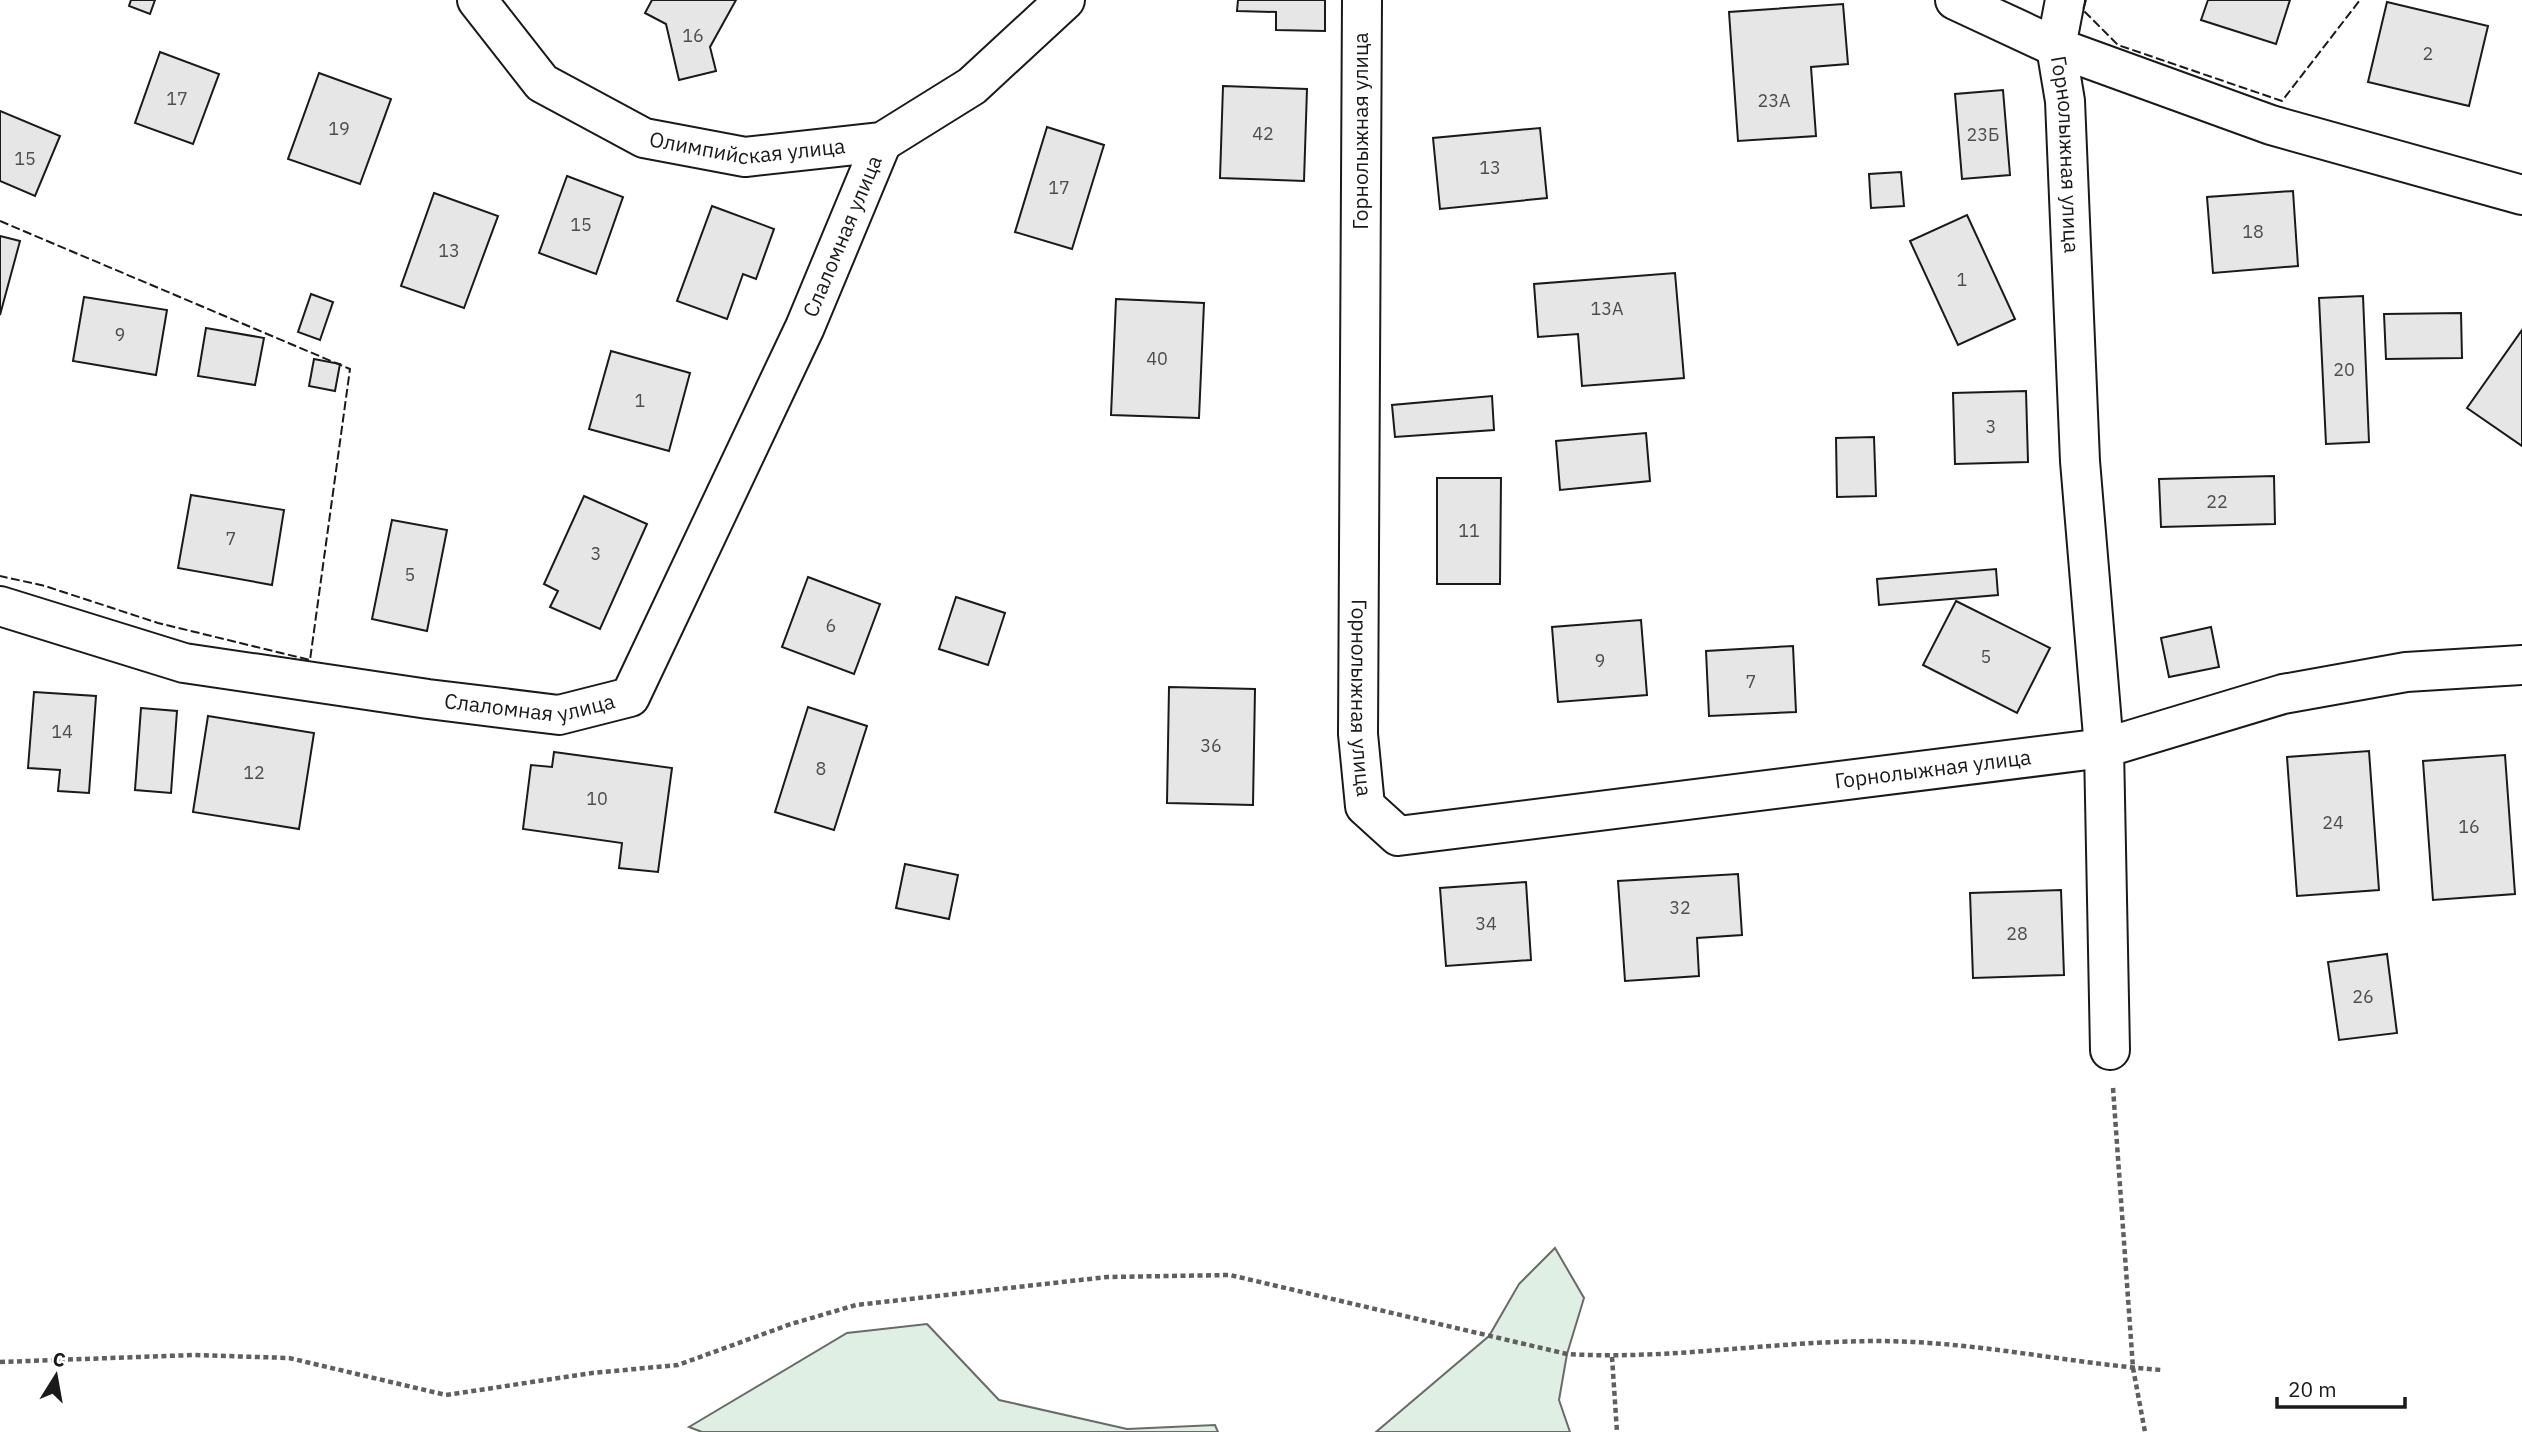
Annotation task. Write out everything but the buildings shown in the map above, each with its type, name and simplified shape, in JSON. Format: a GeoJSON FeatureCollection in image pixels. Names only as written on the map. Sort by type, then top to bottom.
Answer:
{"type":"FeatureCollection","features":[{"type":"Feature","properties":{"kind":"street","name":"Олимпийская улица"},"geometry":{"type":"LineString","coordinates":[[468,2],[542,83],[644,138],[745,157],[882,142],[972,86],[1065,0]]}},
{"type":"Feature","properties":{"kind":"street","name":"Горнолыжная улица"},"geometry":{"type":"LineString","coordinates":[[1362,0],[1358,734],[1365,806],[1398,836],[2104,748],[2284,694],[2406,672],[2522,665]]}},
{"type":"Feature","properties":{"kind":"street"},"geometry":{"type":"LineString","coordinates":[[1955,0],[2056,47],[2066,0]]}},
{"type":"Feature","properties":{"kind":"street","name":"Горнолыжная улица"},"geometry":{"type":"LineString","coordinates":[[2110,1050],[2104,748],[2080,461],[2065,101],[2056,47],[2271,125],[2522,195]]}},
{"type":"Feature","properties":{"kind":"street","name":"Слаломная улица"},"geometry":{"type":"LineString","coordinates":[[0,606],[184,663],[428,699],[559,715],[630,697],[805,327],[882,142]]}},
{"type":"Feature","properties":{"kind":"path"},"geometry":{"type":"LineString","coordinates":[[2110,1050],[2133,1368],[2145,1432]]}},
{"type":"Feature","properties":{"kind":"path"},"geometry":{"type":"LineString","coordinates":[[0,1362],[194,1355],[289,1358],[446,1395],[592,1373],[678,1365],[790,1324],[856,1306],[1107,1277],[1230,1275],[1567,1354],[1612,1357],[1748,1346],[1913,1342],[2161,1370]]}},
{"type":"Feature","properties":{"kind":"path"},"geometry":{"type":"LineString","coordinates":[[1612,1357],[1617,1432]]}},
{"type":"Feature","properties":{"kind":"green space"},"geometry":{"type":"Polygon","coordinates":[[[1555,1248],[1584,1298],[1567,1354],[1559,1400],[1570,1432],[1376,1432],[1489,1336],[1519,1284],[1555,1248]]]}},
{"type":"Feature","properties":{"kind":"green space"},"geometry":{"type":"Polygon","coordinates":[[[927,1324],[999,1400],[1127,1429],[1215,1425],[1218,1432],[702,1432],[689,1427],[847,1333],[927,1324]]]}},
{"type":"Feature","properties":{"kind":"fence"},"geometry":{"type":"LineString","coordinates":[[2086,0],[2083,10],[2118,45],[2282,101],[2360,0]]}},
{"type":"Feature","properties":{"kind":"fence"},"geometry":{"type":"LineString","coordinates":[[0,221],[350,369],[310,660],[158,623],[45,586],[0,576]]}}]}
